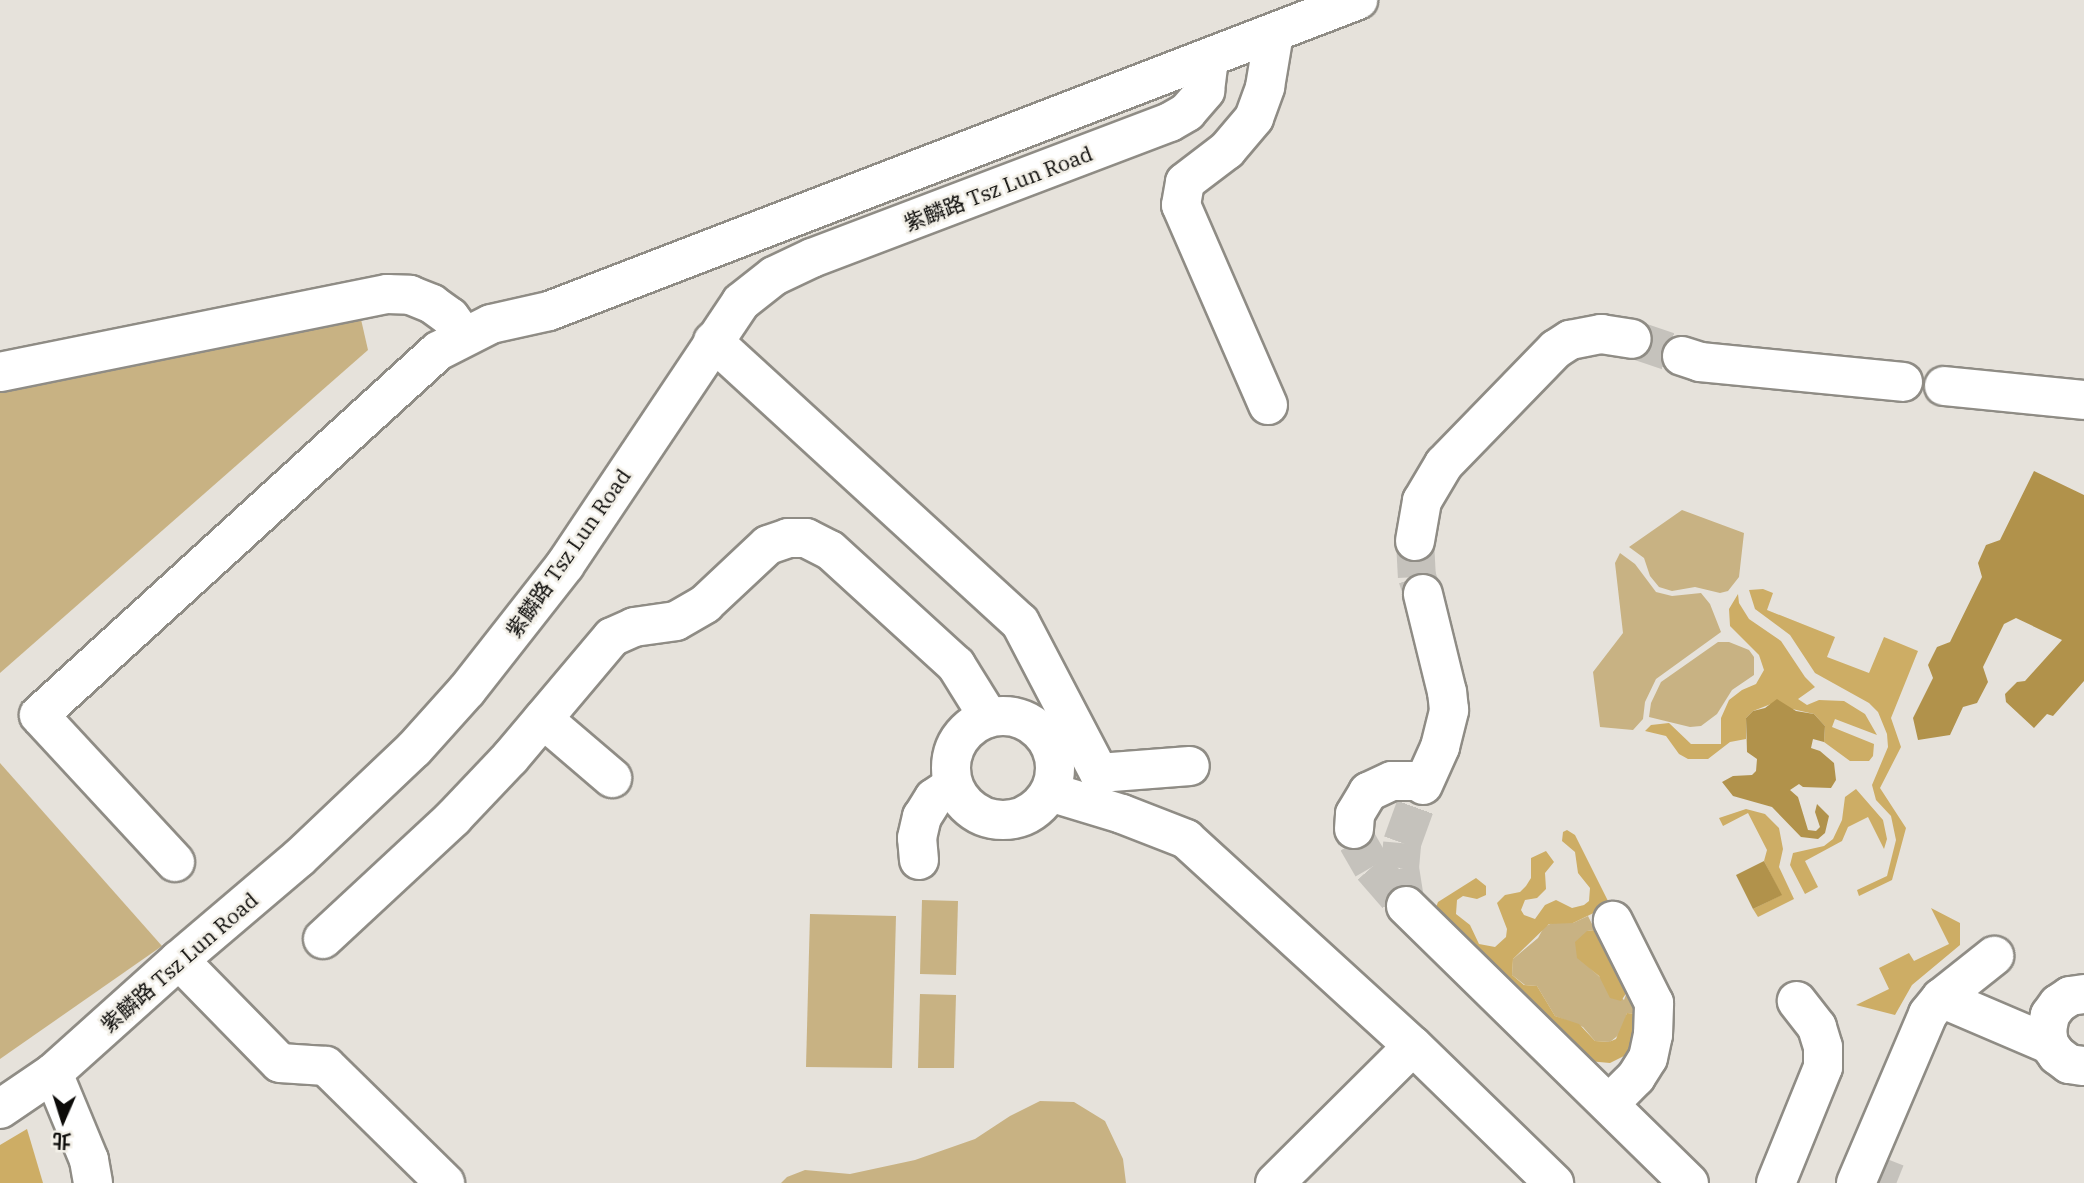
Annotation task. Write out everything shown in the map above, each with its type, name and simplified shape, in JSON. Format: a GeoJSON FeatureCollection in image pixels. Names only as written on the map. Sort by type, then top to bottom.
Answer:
{"type":"FeatureCollection","features":[{"type":"Feature","properties":{"kind":"street"},"geometry":{"type":"LineString","coordinates":[[175,862],[39,715],[416,370],[464,336],[491,324],[549,312],[1209,60],[1358,0]]}},
{"type":"Feature","properties":{"kind":"street"},"geometry":{"type":"LineString","coordinates":[[1268,405],[1181,205],[1185,182],[1227,150],[1254,118],[1265,87],[1274,33]]}},
{"type":"Feature","properties":{"kind":"street","name":"紫麟路 Tsz Lun Road"},"geometry":{"type":"LineString","coordinates":[[0,1109],[53,1073],[358,805],[467,690],[565,565],[741,302],[774,276],[812,258],[1170,122],[1187,112],[1205,91],[1209,60]]}},
{"type":"Feature","properties":{"kind":"street"},"geometry":{"type":"LineString","coordinates":[[0,372],[387,294],[410,295],[432,303],[450,317],[464,336]]}},
{"type":"Feature","properties":{"kind":"street"},"geometry":{"type":"LineString","coordinates":[[1415,541],[1422,501],[1444,464],[1556,349],[1570,340],[1601,334],[1632,339]]}},
{"type":"Feature","properties":{"kind":"street"},"geometry":{"type":"LineString","coordinates":[[713,341],[1020,622],[1099,773],[1190,766]]}},
{"type":"Feature","properties":{"kind":"street"},"geometry":{"type":"LineString","coordinates":[[1682,356],[1700,362],[1903,382]]}},
{"type":"Feature","properties":{"kind":"street"},"geometry":{"type":"LineString","coordinates":[[1944,386],[2084,400]]}},
{"type":"Feature","properties":{"kind":"street"},"geometry":{"type":"LineString","coordinates":[[323,939],[453,818],[543,719],[611,637],[634,627],[676,621],[705,604],[768,545],[806,538],[831,550],[957,665],[989,718]]}},
{"type":"Feature","properties":{"kind":"street"},"geometry":{"type":"LineString","coordinates":[[1354,829],[1355,814],[1368,792],[1392,781],[1423,783],[1440,747],[1449,710],[1447,692],[1423,594]]}},
{"type":"Feature","properties":{"kind":"street"},"geometry":{"type":"LineString","coordinates":[[1007,716],[1023,720],[1038,729],[1048,743],[1054,759],[1055,776],[1049,792],[1039,806],[1024,816],[1008,821],[990,819],[974,812],[962,801],[953,785],[950,769],[953,752],[961,737],[974,725],[989,718],[1007,716]]}},
{"type":"Feature","properties":{"kind":"street"},"geometry":{"type":"LineString","coordinates":[[543,719],[612,778]]}},
{"type":"Feature","properties":{"kind":"street"},"geometry":{"type":"LineString","coordinates":[[919,860],[917,838],[922,817],[934,798],[953,785]]}},
{"type":"Feature","properties":{"kind":"street"},"geometry":{"type":"LineString","coordinates":[[1049,792],[1122,814],[1186,839],[1413,1046],[1553,1183]]}},
{"type":"Feature","properties":{"kind":"street"},"geometry":{"type":"LineString","coordinates":[[1406,906],[1689,1183]]}},
{"type":"Feature","properties":{"kind":"street"},"geometry":{"type":"LineString","coordinates":[[1609,1104],[1636,1077],[1648,1058],[1653,1035],[1654,1003],[1612,921]]}},
{"type":"Feature","properties":{"kind":"street"},"geometry":{"type":"LineString","coordinates":[[1865,1175],[1914,1043],[1928,1014],[1941,998],[1994,956]]}},
{"type":"Feature","properties":{"kind":"street"},"geometry":{"type":"LineString","coordinates":[[179,960],[280,1063],[326,1066],[445,1183]]}},
{"type":"Feature","properties":{"kind":"street"},"geometry":{"type":"LineString","coordinates":[[2084,994],[2070,996],[2058,1004],[2050,1016],[2047,1030],[2049,1044],[2057,1055],[2069,1064],[2084,1066]]}},
{"type":"Feature","properties":{"kind":"street"},"geometry":{"type":"LineString","coordinates":[[1941,998],[2049,1044]]}},
{"type":"Feature","properties":{"kind":"street"},"geometry":{"type":"LineString","coordinates":[[1776,1183],[1823,1067],[1823,1047],[1818,1027],[1797,1001]]}},
{"type":"Feature","properties":{"kind":"street"},"geometry":{"type":"LineString","coordinates":[[1275,1183],[1413,1046]]}},
{"type":"Feature","properties":{"kind":"street"},"geometry":{"type":"LineString","coordinates":[[53,1073],[89,1160],[93,1183]]}},
{"type":"Feature","properties":{"kind":"shaded area"},"geometry":{"type":"Polygon","coordinates":[[[360,315],[368,350],[0,673],[0,388],[360,315]]]}},
{"type":"Feature","properties":{"kind":"shaded area"},"geometry":{"type":"Polygon","coordinates":[[[2034,471],[2084,495],[2084,681],[2053,716],[2047,714],[2034,728],[2006,702],[2005,694],[2017,682],[2025,681],[2062,640],[2016,618],[2004,624],[1983,667],[1988,682],[1977,703],[1963,707],[1950,735],[1918,740],[1913,718],[1933,678],[1928,665],[1937,647],[1950,642],[1982,577],[1978,563],[1986,545],[2000,540],[2034,471]]]}},
{"type":"Feature","properties":{"kind":"shaded area"},"geometry":{"type":"Polygon","coordinates":[[[1682,510],[1744,533],[1739,577],[1728,591],[1720,593],[1695,587],[1672,591],[1659,587],[1650,576],[1644,558],[1629,547],[1682,510]]]}},
{"type":"Feature","properties":{"kind":"shaded area"},"geometry":{"type":"Polygon","coordinates":[[[1620,553],[1635,564],[1656,592],[1672,596],[1701,593],[1710,604],[1721,632],[1656,679],[1645,702],[1643,719],[1633,730],[1600,727],[1593,672],[1623,633],[1615,563],[1620,553]]]}},
{"type":"Feature","properties":{"kind":"shaded area"},"geometry":{"type":"Polygon","coordinates":[[[1763,589],[1773,593],[1767,610],[1835,637],[1827,657],[1869,673],[1884,637],[1918,651],[1891,718],[1901,747],[1880,788],[1906,828],[1892,880],[1859,896],[1857,890],[1887,876],[1896,840],[1891,816],[1876,800],[1872,785],[1888,747],[1887,734],[1878,712],[1869,703],[1815,673],[1790,635],[1755,609],[1749,590],[1763,589]]]}},
{"type":"Feature","properties":{"kind":"shaded area"},"geometry":{"type":"Polygon","coordinates":[[[1738,594],[1739,603],[1749,619],[1781,641],[1815,687],[1798,699],[1807,705],[1819,700],[1844,701],[1865,714],[1877,735],[1835,719],[1832,727],[1874,744],[1873,756],[1869,761],[1850,761],[1824,742],[1825,726],[1814,714],[1771,704],[1753,711],[1746,718],[1746,739],[1730,742],[1708,759],[1688,759],[1679,754],[1666,736],[1645,731],[1651,725],[1669,723],[1691,744],[1721,744],[1721,718],[1729,700],[1756,684],[1764,670],[1759,655],[1730,626],[1729,609],[1738,594]]]}},
{"type":"Feature","properties":{"kind":"shaded area"},"geometry":{"type":"Polygon","coordinates":[[[1718,642],[1729,642],[1749,650],[1754,657],[1754,675],[1732,690],[1717,714],[1701,726],[1690,727],[1649,717],[1651,703],[1661,682],[1718,642]]]}},
{"type":"Feature","properties":{"kind":"shaded area"},"geometry":{"type":"Polygon","coordinates":[[[1777,699],[1796,711],[1814,714],[1825,726],[1824,742],[1813,739],[1811,748],[1820,751],[1834,763],[1836,780],[1831,788],[1803,787],[1799,784],[1790,790],[1798,797],[1808,830],[1816,831],[1820,827],[1815,812],[1817,804],[1829,816],[1825,833],[1818,839],[1801,837],[1772,807],[1733,796],[1722,782],[1733,776],[1752,775],[1756,771],[1757,759],[1747,752],[1746,718],[1753,711],[1765,708],[1777,699]]]}},
{"type":"Feature","properties":{"kind":"shaded area"},"geometry":{"type":"Polygon","coordinates":[[[0,763],[162,946],[0,1059],[0,763]]]}},
{"type":"Feature","properties":{"kind":"shaded area"},"geometry":{"type":"Polygon","coordinates":[[[1856,789],[1883,820],[1887,839],[1884,849],[1868,817],[1848,827],[1842,841],[1805,861],[1818,887],[1805,894],[1790,865],[1793,853],[1824,846],[1833,839],[1842,820],[1845,797],[1856,789]]]}},
{"type":"Feature","properties":{"kind":"shaded area"},"geometry":{"type":"Polygon","coordinates":[[[1746,809],[1765,814],[1779,828],[1783,849],[1779,867],[1794,899],[1758,917],[1753,909],[1781,895],[1764,861],[1767,850],[1748,813],[1723,826],[1719,818],[1746,809]]]}},
{"type":"Feature","properties":{"kind":"shaded area"},"geometry":{"type":"Polygon","coordinates":[[[1567,830],[1575,835],[1610,905],[1573,923],[1549,924],[1513,959],[1512,975],[1524,985],[1537,986],[1555,1016],[1579,1024],[1595,1041],[1609,1042],[1616,1039],[1627,1013],[1638,1014],[1639,1035],[1628,1054],[1610,1063],[1588,1061],[1435,910],[1438,902],[1476,878],[1486,886],[1486,895],[1477,899],[1463,896],[1457,900],[1456,914],[1470,925],[1479,944],[1495,947],[1506,937],[1507,929],[1497,903],[1505,895],[1520,892],[1526,886],[1531,878],[1531,858],[1546,851],[1554,862],[1545,873],[1546,889],[1537,898],[1525,900],[1521,910],[1524,915],[1535,919],[1545,905],[1556,900],[1572,908],[1584,905],[1589,901],[1590,888],[1578,873],[1575,852],[1562,841],[1563,832],[1567,830]]]}},
{"type":"Feature","properties":{"kind":"shaded area"},"geometry":{"type":"Polygon","coordinates":[[[1764,861],[1782,895],[1753,909],[1736,875],[1764,861]]]}},
{"type":"Feature","properties":{"kind":"shaded area"},"geometry":{"type":"Polygon","coordinates":[[[922,900],[958,901],[956,975],[920,974],[922,900]]]}},
{"type":"Feature","properties":{"kind":"shaded area"},"geometry":{"type":"Polygon","coordinates":[[[1931,908],[1960,923],[1960,945],[1912,985],[1895,1015],[1856,1005],[1889,989],[1879,968],[1909,953],[1914,961],[1949,944],[1931,908]]]}},
{"type":"Feature","properties":{"kind":"shaded area"},"geometry":{"type":"Polygon","coordinates":[[[810,914],[896,916],[892,1068],[806,1067],[810,914]]]}},
{"type":"Feature","properties":{"kind":"shaded area"},"geometry":{"type":"Polygon","coordinates":[[[1588,916],[1595,930],[1587,931],[1589,967],[1624,1000],[1627,992],[1638,1014],[1627,1013],[1621,1033],[1610,1042],[1595,1041],[1583,1027],[1555,1016],[1537,986],[1525,985],[1512,975],[1513,959],[1538,938],[1544,927],[1554,922],[1573,923],[1588,916]]]}},
{"type":"Feature","properties":{"kind":"shaded area"},"geometry":{"type":"Polygon","coordinates":[[[1595,930],[1627,992],[1621,1001],[1610,998],[1599,976],[1577,958],[1575,942],[1587,931],[1595,930]]]}},
{"type":"Feature","properties":{"kind":"shaded area"},"geometry":{"type":"Polygon","coordinates":[[[920,994],[956,995],[954,1068],[918,1068],[920,994]]]}},
{"type":"Feature","properties":{"kind":"shaded area"},"geometry":{"type":"Polygon","coordinates":[[[1040,1101],[1074,1102],[1105,1121],[1123,1159],[1126,1183],[781,1183],[787,1177],[805,1170],[850,1174],[915,1160],[975,1139],[1010,1116],[1040,1101]]]}},
{"type":"Feature","properties":{"kind":"shaded area"},"geometry":{"type":"Polygon","coordinates":[[[27,1129],[43,1183],[0,1183],[0,1145],[27,1129]]]}},
{"type":"Feature","properties":{"kind":"tunnel"},"geometry":{"type":"LineString","coordinates":[[1632,339],[1682,356]]}},
{"type":"Feature","properties":{"kind":"tunnel"},"geometry":{"type":"LineString","coordinates":[[1415,541],[1417,577],[1423,594]]}},
{"type":"Feature","properties":{"kind":"tunnel"},"geometry":{"type":"LineString","coordinates":[[1406,906],[1400,868],[1402,843],[1423,785]]}},
{"type":"Feature","properties":{"kind":"tunnel"},"geometry":{"type":"LineString","coordinates":[[1354,829],[1357,841],[1372,867],[1406,906]]}},
{"type":"Feature","properties":{"kind":"tunnel"},"geometry":{"type":"LineString","coordinates":[[1876,1175],[1896,1183]]}}]}
